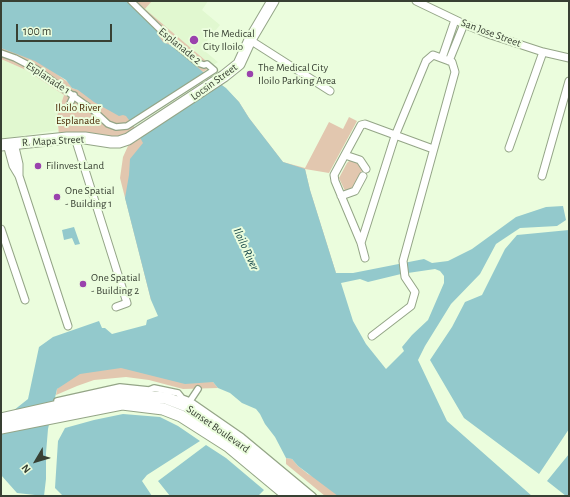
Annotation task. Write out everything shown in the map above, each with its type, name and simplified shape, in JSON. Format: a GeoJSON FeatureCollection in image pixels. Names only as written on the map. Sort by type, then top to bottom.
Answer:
{"type":"FeatureCollection","features":[{"type":"Feature","properties":{"kind":"main road","name":"Locsin Street"},"geometry":{"type":"LineString","coordinates":[[128,139],[224,76],[239,64],[250,40],[272,1]]}},
{"type":"Feature","properties":{"kind":"main road","name":"R. Mapa Street"},"geometry":{"type":"LineString","coordinates":[[7,144],[75,138],[111,142],[124,141],[128,139]]}},
{"type":"Feature","properties":{"kind":"main road","name":"Sunset Boulevard"},"geometry":{"type":"LineString","coordinates":[[1,419],[122,394],[166,398],[187,406],[236,441],[303,496]]}},
{"type":"Feature","properties":{"kind":"main road","name":"Sunset Boulevard"},"geometry":{"type":"LineString","coordinates":[[1,428],[58,407],[122,404],[163,408],[181,416],[228,446],[288,496]]}},
{"type":"Feature","properties":{"kind":"street","name":"Esplanade 2"},"geometry":{"type":"LineString","coordinates":[[131,1],[175,44],[198,63],[204,65],[208,64],[212,72],[132,124]]}},
{"type":"Feature","properties":{"kind":"street","name":"San Jose Street"},"geometry":{"type":"LineString","coordinates":[[416,1],[455,20],[491,35],[543,52],[569,58]]}},
{"type":"Feature","properties":{"kind":"street"},"geometry":{"type":"LineString","coordinates":[[446,59],[455,20]]}},
{"type":"Feature","properties":{"kind":"street"},"geometry":{"type":"LineString","coordinates":[[446,59],[464,24]]}},
{"type":"Feature","properties":{"kind":"street"},"geometry":{"type":"LineString","coordinates":[[250,40],[330,92]]}},
{"type":"Feature","properties":{"kind":"street"},"geometry":{"type":"LineString","coordinates":[[509,148],[543,52]]}},
{"type":"Feature","properties":{"kind":"street","name":"Esplanade 1"},"geometry":{"type":"LineString","coordinates":[[1,53],[15,58],[36,69],[74,95],[112,126],[122,127],[132,124]]}},
{"type":"Feature","properties":{"kind":"street"},"geometry":{"type":"LineString","coordinates":[[361,243],[395,136],[426,61],[433,56],[446,59],[452,62],[455,72],[403,261],[404,277],[415,292],[411,306],[372,336]]}},
{"type":"Feature","properties":{"kind":"street"},"geometry":{"type":"LineString","coordinates":[[542,176],[569,81]]}},
{"type":"Feature","properties":{"kind":"street"},"geometry":{"type":"LineString","coordinates":[[68,108],[74,95]]}},
{"type":"Feature","properties":{"kind":"street"},"geometry":{"type":"LineString","coordinates":[[364,258],[361,243],[335,181],[334,175],[362,125],[365,124],[433,149]]}},
{"type":"Feature","properties":{"kind":"street"},"geometry":{"type":"LineString","coordinates":[[75,138],[127,303],[116,307]]}},
{"type":"Feature","properties":{"kind":"street"},"geometry":{"type":"LineString","coordinates":[[7,144],[13,166],[19,176],[68,326]]}},
{"type":"Feature","properties":{"kind":"street"},"geometry":{"type":"LineString","coordinates":[[341,196],[355,191],[364,173],[360,160],[345,155]]}},
{"type":"Feature","properties":{"kind":"street"},"geometry":{"type":"LineString","coordinates":[[1,229],[25,300]]}},
{"type":"Feature","properties":{"kind":"street"},"geometry":{"type":"LineString","coordinates":[[58,407],[120,387],[149,390],[154,388],[178,393],[182,398],[190,401],[242,437],[313,496]]}},
{"type":"Feature","properties":{"kind":"street"},"geometry":{"type":"LineString","coordinates":[[190,401],[198,389]]}},
{"type":"Feature","properties":{"kind":"shaded area","name":"The Medical City Iloilo"},"geometry":{"type":"Polygon","coordinates":[[[152,1],[208,1],[202,10],[220,25],[201,48],[218,62],[212,66],[159,22],[145,9],[152,1]]]}},
{"type":"Feature","properties":{"kind":"shaded area"},"geometry":{"type":"Polygon","coordinates":[[[1,59],[26,70],[64,95],[57,116],[58,130],[1,139],[1,59]]]}},
{"type":"Feature","properties":{"kind":"green space"},"geometry":{"type":"Polygon","coordinates":[[[128,1],[152,1],[145,9],[212,66],[203,72],[170,52],[128,1]]]}},
{"type":"Feature","properties":{"kind":"green space","name":"Iloilo River Esplanade"},"geometry":{"type":"Polygon","coordinates":[[[1,36],[21,47],[69,83],[72,88],[126,103],[135,128],[120,137],[59,135],[57,116],[64,95],[26,70],[1,59],[1,36]]]}},
{"type":"Feature","properties":{"kind":"green space"},"geometry":{"type":"Polygon","coordinates":[[[222,85],[239,102],[249,118],[283,162],[305,168],[329,122],[343,129],[349,117],[357,121],[329,173],[305,169],[310,190],[336,273],[216,91],[222,85]]]}},
{"type":"Feature","properties":{"kind":"green space"},"geometry":{"type":"Polygon","coordinates":[[[149,133],[151,300],[120,178],[123,157],[128,146],[149,133]]]}},
{"type":"Feature","properties":{"kind":"green space"},"geometry":{"type":"Polygon","coordinates":[[[349,161],[357,161],[363,169],[352,189],[345,191],[339,178],[349,161]]]}},
{"type":"Feature","properties":{"kind":"green space"},"geometry":{"type":"Polygon","coordinates":[[[120,366],[213,382],[218,388],[183,389],[149,380],[126,377],[94,380],[56,395],[57,389],[76,372],[120,366]]]}},
{"type":"Feature","properties":{"kind":"green space"},"geometry":{"type":"Polygon","coordinates":[[[286,458],[292,459],[308,474],[355,496],[325,496],[286,464],[286,458]]]}},
{"type":"Feature","properties":{"kind":"water","name":"Iloilo River"},"geometry":{"type":"Polygon","coordinates":[[[1,1],[128,1],[157,30],[158,35],[163,42],[173,46],[203,72],[226,88],[239,102],[249,118],[283,162],[305,169],[310,190],[336,273],[353,273],[424,259],[432,263],[448,261],[472,249],[516,217],[546,207],[563,206],[566,220],[557,226],[520,228],[496,244],[480,274],[451,304],[418,360],[447,421],[532,496],[338,496],[298,466],[292,459],[286,458],[275,437],[256,409],[242,403],[230,393],[218,388],[213,382],[185,384],[121,368],[80,374],[57,389],[48,429],[44,496],[17,493],[1,475],[1,425],[4,418],[28,399],[39,347],[53,337],[99,321],[102,328],[105,328],[112,334],[146,325],[147,320],[158,316],[151,300],[125,198],[130,159],[143,143],[135,128],[126,116],[119,116],[94,102],[78,90],[72,88],[66,80],[35,61],[1,48],[1,1]],[[435,269],[401,274],[368,282],[360,279],[341,283],[353,321],[366,344],[386,369],[404,351],[402,347],[412,335],[428,320],[444,283],[444,276],[440,271],[435,269]]]}},
{"type":"Feature","properties":{"kind":"water"},"geometry":{"type":"Polygon","coordinates":[[[74,227],[80,244],[75,245],[72,238],[64,240],[62,230],[74,227]]]}},
{"type":"Feature","properties":{"kind":"water"},"geometry":{"type":"Polygon","coordinates":[[[569,230],[569,429],[539,474],[464,418],[430,360],[452,327],[465,302],[482,295],[505,249],[517,235],[569,230]]]}},
{"type":"Feature","properties":{"kind":"water"},"geometry":{"type":"Polygon","coordinates":[[[123,414],[160,417],[178,426],[200,441],[147,475],[142,481],[152,496],[63,496],[55,488],[58,441],[65,428],[123,414]]]}},
{"type":"Feature","properties":{"kind":"water"},"geometry":{"type":"Polygon","coordinates":[[[206,445],[226,458],[264,490],[258,496],[170,496],[158,481],[206,445]]]}},
{"type":"Feature","properties":{"kind":"water"},"geometry":{"type":"Polygon","coordinates":[[[569,454],[569,496],[566,496],[547,481],[569,454]]]}},
{"type":"Feature","properties":{"kind":"pier"},"geometry":{"type":"Polygon","coordinates":[[[206,71],[212,77],[135,128],[130,121],[206,71]]]}},
{"type":"Feature","properties":{"kind":"place","name":"The Medical City Iloilo"},"geometry":{"type":"Point","coordinates":[194,40]}},
{"type":"Feature","properties":{"kind":"place","name":"The Medical City Iloilo Parking Area"},"geometry":{"type":"Point","coordinates":[250,74]}},
{"type":"Feature","properties":{"kind":"place","name":"Filinvest Land"},"geometry":{"type":"Point","coordinates":[38,166]}},
{"type":"Feature","properties":{"kind":"place","name":"One Spatial - Building 1"},"geometry":{"type":"Point","coordinates":[57,197]}},
{"type":"Feature","properties":{"kind":"place","name":"One Spatial - Building 2"},"geometry":{"type":"Point","coordinates":[83,284]}}]}
